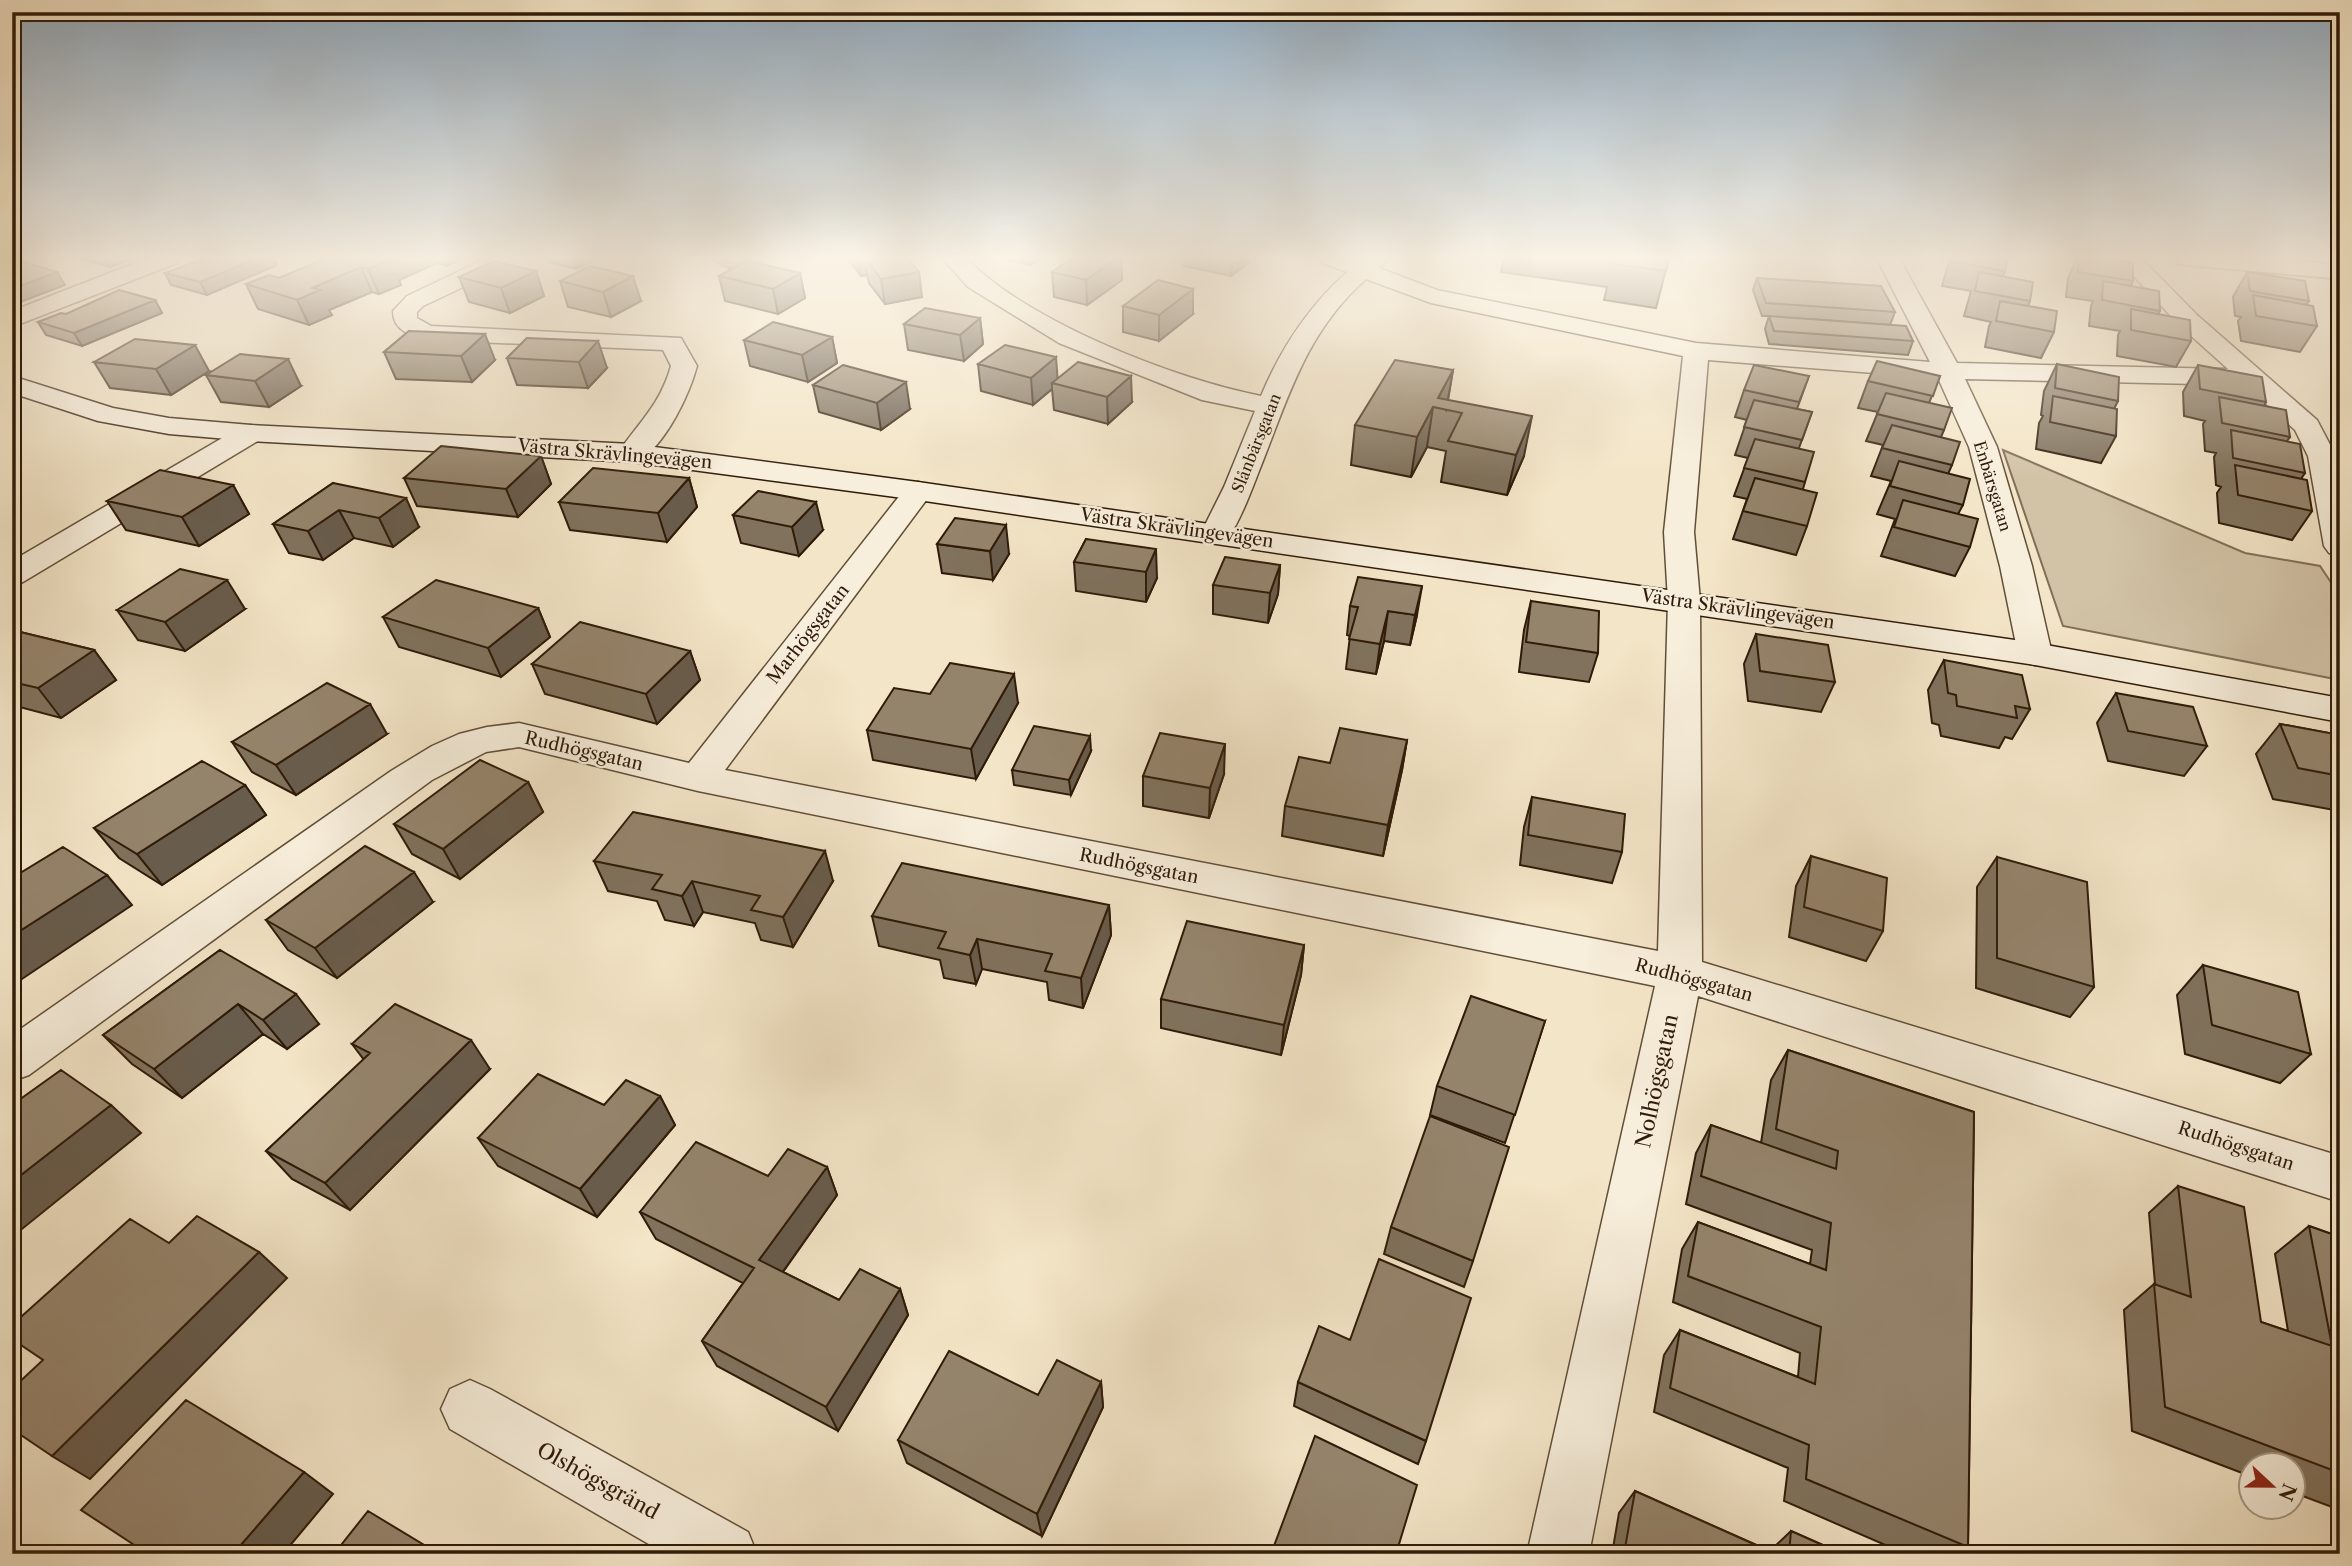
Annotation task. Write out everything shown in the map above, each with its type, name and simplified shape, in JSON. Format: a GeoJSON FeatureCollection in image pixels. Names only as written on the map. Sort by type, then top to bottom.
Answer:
{"type":"FeatureCollection","features":[{"type":"Feature","properties":{"kind":"street"},"geometry":{"type":"LineString","coordinates":[[423,331],[672,343],[684,366],[679,390],[663,418],[632,453]]}},
{"type":"Feature","properties":{"kind":"street"},"geometry":{"type":"LineString","coordinates":[[1057,331],[1211,394],[1270,406]]}},
{"type":"Feature","properties":{"kind":"street","name":"Slånbärsgatan"},"geometry":{"type":"LineString","coordinates":[[1216,533],[1231,507],[1270,406],[1298,345],[1308,331]]}},
{"type":"Feature","properties":{"kind":"street"},"geometry":{"type":"LineString","coordinates":[[1600,331],[1696,351],[1819,363],[1948,370],[2251,377]]}},
{"type":"Feature","properties":{"kind":"street","name":"Enbärsgatan"},"geometry":{"type":"LineString","coordinates":[[1927,331],[1983,447],[2016,566],[2035,654]]}},
{"type":"Feature","properties":{"kind":"street"},"geometry":{"type":"LineString","coordinates":[[2200,331],[2307,426],[2322,456],[2340,546]]}},
{"type":"Feature","properties":{"kind":"street","name":"Nolhögsgatan"},"geometry":{"type":"LineString","coordinates":[[1558,1554],[1680,973],[1684,601],[1679,532],[1696,351]]}},
{"type":"Feature","properties":{"kind":"street","name":"Västra Skrävlingevägen"},"geometry":{"type":"LineString","coordinates":[[12,384],[129,419],[251,433],[632,453],[918,491],[2035,654],[2340,710]]}},
{"type":"Feature","properties":{"kind":"street"},"geometry":{"type":"LineString","coordinates":[[12,575],[251,433]]}},
{"type":"Feature","properties":{"kind":"street","name":"Marhögsgatan"},"geometry":{"type":"LineString","coordinates":[[698,778],[918,491]]}},
{"type":"Feature","properties":{"kind":"street","name":"Rudhögsgatan"},"geometry":{"type":"LineString","coordinates":[[12,1061],[405,780],[455,748],[495,736],[519,735],[698,778],[1680,973],[2340,1179]]}},
{"type":"Feature","properties":{"kind":"street","name":"Olshögsgränd"},"geometry":{"type":"LineString","coordinates":[[470,1409],[726,1554]]}},
{"type":"Feature","properties":{"kind":"shaded area"},"geometry":{"type":"Polygon","coordinates":[[[2003,450],[2245,553],[2320,566],[2340,596],[2340,680],[2063,626],[2003,450]]]}},
{"type":"Feature","properties":{"kind":"building"},"geometry":{"type":"Polygon","coordinates":[[[409,331],[485,334],[461,356],[384,352],[409,331]]]}},
{"type":"Feature","properties":{"kind":"building"},"geometry":{"type":"Polygon","coordinates":[[[758,331],[809,331],[832,337],[802,355],[744,340],[758,331]]]}},
{"type":"Feature","properties":{"kind":"building"},"geometry":{"type":"Polygon","coordinates":[[[940,331],[965,331],[960,335],[940,331]]]}},
{"type":"Feature","properties":{"kind":"building"},"geometry":{"type":"Polygon","coordinates":[[[1775,331],[1908,331],[1913,341],[1775,331]]]}},
{"type":"Feature","properties":{"kind":"building"},"geometry":{"type":"Polygon","coordinates":[[[2137,331],[2191,331],[2191,341],[2137,331]]]}},
{"type":"Feature","properties":{"kind":"building"},"geometry":{"type":"Polygon","coordinates":[[[527,338],[598,341],[579,362],[507,358],[527,338]]]}},
{"type":"Feature","properties":{"kind":"building"},"geometry":{"type":"Polygon","coordinates":[[[135,339],[195,345],[156,369],[94,362],[135,339]]]}},
{"type":"Feature","properties":{"kind":"building"},"geometry":{"type":"Polygon","coordinates":[[[1005,345],[1056,357],[1031,378],[978,364],[1005,345]]]}},
{"type":"Feature","properties":{"kind":"building"},"geometry":{"type":"Polygon","coordinates":[[[240,354],[288,359],[255,381],[206,375],[240,354]]]}},
{"type":"Feature","properties":{"kind":"building"},"geometry":{"type":"Polygon","coordinates":[[[1395,360],[1453,370],[1438,398],[1532,416],[1516,455],[1448,441],[1462,413],[1433,407],[1417,437],[1355,425],[1395,360]]]}},
{"type":"Feature","properties":{"kind":"building"},"geometry":{"type":"Polygon","coordinates":[[[1877,361],[1940,376],[1933,396],[1868,381],[1877,361]]]}},
{"type":"Feature","properties":{"kind":"building"},"geometry":{"type":"Polygon","coordinates":[[[1078,362],[1131,376],[1107,397],[1052,383],[1078,362]]]}},
{"type":"Feature","properties":{"kind":"building"},"geometry":{"type":"Polygon","coordinates":[[[2057,364],[2119,377],[2118,401],[2055,388],[2057,364]]]}},
{"type":"Feature","properties":{"kind":"building"},"geometry":{"type":"Polygon","coordinates":[[[843,365],[906,382],[877,403],[813,385],[843,365]]]}},
{"type":"Feature","properties":{"kind":"building"},"geometry":{"type":"Polygon","coordinates":[[[1754,365],[1809,376],[1799,402],[1744,390],[1754,365]]]}},
{"type":"Feature","properties":{"kind":"building"},"geometry":{"type":"Polygon","coordinates":[[[2198,365],[2262,377],[2266,402],[2200,389],[2198,365]]]}},
{"type":"Feature","properties":{"kind":"building"},"geometry":{"type":"Polygon","coordinates":[[[1886,393],[1952,408],[1944,430],[1877,414],[1886,393]]]}},
{"type":"Feature","properties":{"kind":"building"},"geometry":{"type":"Polygon","coordinates":[[[2053,396],[2117,409],[2116,436],[2050,422],[2053,396]]]}},
{"type":"Feature","properties":{"kind":"building"},"geometry":{"type":"Polygon","coordinates":[[[2219,397],[2286,410],[2290,437],[2222,423],[2219,397]]]}},
{"type":"Feature","properties":{"kind":"building"},"geometry":{"type":"Polygon","coordinates":[[[1754,400],[1812,412],[1802,440],[1744,427],[1754,400]]]}},
{"type":"Feature","properties":{"kind":"building"},"geometry":{"type":"Polygon","coordinates":[[[1892,425],[1960,442],[1952,465],[1882,448],[1892,425]]]}},
{"type":"Feature","properties":{"kind":"building"},"geometry":{"type":"Polygon","coordinates":[[[2231,430],[2300,444],[2305,473],[2233,458],[2231,430]]]}},
{"type":"Feature","properties":{"kind":"building"},"geometry":{"type":"Polygon","coordinates":[[[1755,439],[1814,452],[1805,482],[1744,468],[1755,439]]]}},
{"type":"Feature","properties":{"kind":"building"},"geometry":{"type":"Polygon","coordinates":[[[441,446],[541,456],[506,489],[404,478],[441,446]]]}},
{"type":"Feature","properties":{"kind":"building"},"geometry":{"type":"Polygon","coordinates":[[[1899,461],[1970,479],[1963,505],[1890,486],[1899,461]]]}},
{"type":"Feature","properties":{"kind":"building"},"geometry":{"type":"Polygon","coordinates":[[[2235,465],[2307,480],[2312,511],[2238,495],[2235,465]]]}},
{"type":"Feature","properties":{"kind":"building"},"geometry":{"type":"Polygon","coordinates":[[[593,468],[689,478],[658,513],[559,502],[593,468]]]}},
{"type":"Feature","properties":{"kind":"building"},"geometry":{"type":"Polygon","coordinates":[[[160,470],[233,485],[182,517],[107,501],[160,470]]]}},
{"type":"Feature","properties":{"kind":"building"},"geometry":{"type":"Polygon","coordinates":[[[1755,478],[1817,493],[1807,526],[1743,511],[1755,478]]]}},
{"type":"Feature","properties":{"kind":"building"},"geometry":{"type":"Polygon","coordinates":[[[333,483],[406,498],[379,518],[339,510],[308,531],[273,524],[333,483]]]}},
{"type":"Feature","properties":{"kind":"building"},"geometry":{"type":"Polygon","coordinates":[[[758,491],[816,502],[792,527],[733,515],[758,491]]]}},
{"type":"Feature","properties":{"kind":"building"},"geometry":{"type":"Polygon","coordinates":[[[1903,500],[1978,519],[1970,547],[1894,527],[1903,500]]]}},
{"type":"Feature","properties":{"kind":"building"},"geometry":{"type":"Polygon","coordinates":[[[955,518],[1006,525],[990,551],[937,544],[955,518]]]}},
{"type":"Feature","properties":{"kind":"building"},"geometry":{"type":"Polygon","coordinates":[[[1086,539],[1156,549],[1146,572],[1074,562],[1086,539]]]}},
{"type":"Feature","properties":{"kind":"building"},"geometry":{"type":"Polygon","coordinates":[[[1225,557],[1280,565],[1270,593],[1213,585],[1225,557]]]}},
{"type":"Feature","properties":{"kind":"building"},"geometry":{"type":"Polygon","coordinates":[[[180,569],[227,580],[165,622],[117,610],[180,569]]]}},
{"type":"Feature","properties":{"kind":"building"},"geometry":{"type":"Polygon","coordinates":[[[1358,577],[1422,586],[1415,615],[1388,611],[1380,644],[1349,639],[1358,607],[1350,606],[1358,577]]]}},
{"type":"Feature","properties":{"kind":"building"},"geometry":{"type":"Polygon","coordinates":[[[436,580],[538,608],[488,648],[383,617],[436,580]]]}},
{"type":"Feature","properties":{"kind":"building"},"geometry":{"type":"Polygon","coordinates":[[[1531,601],[1599,611],[1598,653],[1526,642],[1531,601]]]}},
{"type":"Feature","properties":{"kind":"building"},"geometry":{"type":"Polygon","coordinates":[[[580,622],[690,651],[646,694],[532,664],[580,622]]]}},
{"type":"Feature","properties":{"kind":"building"},"geometry":{"type":"Polygon","coordinates":[[[12,630],[94,650],[38,688],[12,682],[12,630]]]}},
{"type":"Feature","properties":{"kind":"building"},"geometry":{"type":"Polygon","coordinates":[[[1756,634],[1828,645],[1835,682],[1760,671],[1756,634]]]}},
{"type":"Feature","properties":{"kind":"building"},"geometry":{"type":"Polygon","coordinates":[[[1944,660],[2022,675],[2030,709],[2015,706],[2017,718],[1957,706],[1956,695],[1948,693],[1944,660]]]}},
{"type":"Feature","properties":{"kind":"building"},"geometry":{"type":"Polygon","coordinates":[[[950,663],[1014,674],[971,749],[867,730],[894,688],[930,694],[950,663]]]}},
{"type":"Feature","properties":{"kind":"building"},"geometry":{"type":"Polygon","coordinates":[[[327,683],[370,704],[276,765],[232,742],[327,683]]]}},
{"type":"Feature","properties":{"kind":"building"},"geometry":{"type":"Polygon","coordinates":[[[2116,693],[2193,707],[2207,746],[2128,731],[2116,693]]]}},
{"type":"Feature","properties":{"kind":"building"},"geometry":{"type":"Polygon","coordinates":[[[2280,724],[2340,735],[2340,776],[2298,768],[2280,724]]]}},
{"type":"Feature","properties":{"kind":"building"},"geometry":{"type":"Polygon","coordinates":[[[1034,726],[1090,736],[1069,780],[1012,770],[1034,726]]]}},
{"type":"Feature","properties":{"kind":"building"},"geometry":{"type":"Polygon","coordinates":[[[1340,728],[1407,740],[1388,825],[1285,806],[1299,757],[1330,763],[1340,728]]]}},
{"type":"Feature","properties":{"kind":"building"},"geometry":{"type":"Polygon","coordinates":[[[1160,733],[1225,744],[1210,788],[1143,776],[1160,733]]]}},
{"type":"Feature","properties":{"kind":"building"},"geometry":{"type":"Polygon","coordinates":[[[480,760],[528,782],[443,849],[394,824],[480,760]]]}},
{"type":"Feature","properties":{"kind":"building"},"geometry":{"type":"Polygon","coordinates":[[[202,761],[245,785],[137,854],[94,828],[202,761]]]}},
{"type":"Feature","properties":{"kind":"building"},"geometry":{"type":"Polygon","coordinates":[[[1532,797],[1625,814],[1622,852],[1528,835],[1532,797]]]}},
{"type":"Feature","properties":{"kind":"building"},"geometry":{"type":"Polygon","coordinates":[[[633,812],[825,851],[783,917],[751,910],[760,896],[692,881],[682,896],[652,889],[662,875],[594,861],[633,812]]]}},
{"type":"Feature","properties":{"kind":"building"},"geometry":{"type":"Polygon","coordinates":[[[365,846],[414,872],[315,948],[266,920],[365,846]]]}},
{"type":"Feature","properties":{"kind":"building"},"geometry":{"type":"Polygon","coordinates":[[[63,847],[107,875],[12,936],[12,878],[63,847]]]}},
{"type":"Feature","properties":{"kind":"building"},"geometry":{"type":"Polygon","coordinates":[[[1811,856],[1887,878],[1883,931],[1804,907],[1811,856]]]}},
{"type":"Feature","properties":{"kind":"building"},"geometry":{"type":"Polygon","coordinates":[[[1997,857],[2087,882],[2094,987],[1997,958],[1997,857]]]}},
{"type":"Feature","properties":{"kind":"building"},"geometry":{"type":"Polygon","coordinates":[[[902,863],[1109,905],[1081,978],[1045,971],[1052,954],[977,939],[970,955],[938,948],[946,932],[872,916],[902,863]]]}},
{"type":"Feature","properties":{"kind":"building"},"geometry":{"type":"Polygon","coordinates":[[[1187,921],[1304,945],[1284,1025],[1161,999],[1187,921]]]}},
{"type":"Feature","properties":{"kind":"building"},"geometry":{"type":"Polygon","coordinates":[[[220,950],[296,994],[263,1020],[238,1004],[154,1069],[103,1035],[220,950]]]}},
{"type":"Feature","properties":{"kind":"building"},"geometry":{"type":"Polygon","coordinates":[[[2203,965],[2298,992],[2311,1054],[2212,1025],[2203,965]]]}},
{"type":"Feature","properties":{"kind":"building"},"geometry":{"type":"Polygon","coordinates":[[[1471,996],[1545,1021],[1515,1115],[1437,1086],[1471,996]]]}},
{"type":"Feature","properties":{"kind":"building"},"geometry":{"type":"Polygon","coordinates":[[[395,1004],[471,1040],[325,1183],[266,1151],[370,1053],[352,1044],[395,1004]]]}},
{"type":"Feature","properties":{"kind":"building"},"geometry":{"type":"Polygon","coordinates":[[[1788,1050],[1974,1112],[1968,1547],[1806,1479],[1809,1445],[1670,1388],[1680,1330],[1815,1384],[1821,1327],[1688,1276],[1698,1222],[1826,1270],[1831,1223],[1701,1176],[1711,1125],[1836,1169],[1838,1151],[1776,1129],[1788,1050]]]}},
{"type":"Feature","properties":{"kind":"building"},"geometry":{"type":"Polygon","coordinates":[[[61,1070],[111,1105],[12,1182],[12,1105],[61,1070]]]}},
{"type":"Feature","properties":{"kind":"building"},"geometry":{"type":"Polygon","coordinates":[[[538,1074],[604,1105],[626,1080],[660,1096],[580,1189],[478,1138],[538,1074]]]}},
{"type":"Feature","properties":{"kind":"building"},"geometry":{"type":"Polygon","coordinates":[[[1430,1116],[1509,1147],[1473,1261],[1391,1227],[1430,1116]]]}},
{"type":"Feature","properties":{"kind":"building"},"geometry":{"type":"Polygon","coordinates":[[[696,1142],[768,1176],[788,1149],[827,1167],[759,1260],[839,1300],[860,1269],[900,1289],[826,1407],[702,1341],[754,1268],[640,1212],[696,1142]]]}},
{"type":"Feature","properties":{"kind":"building"},"geometry":{"type":"Polygon","coordinates":[[[2178,1186],[2244,1207],[2261,1322],[2332,1346],[2309,1226],[2340,1237],[2340,1473],[2306,1460],[2306,1450],[2279,1450],[2165,1407],[2154,1284],[2191,1297],[2178,1186]]]}},
{"type":"Feature","properties":{"kind":"building"},"geometry":{"type":"Polygon","coordinates":[[[197,1216],[259,1252],[52,1456],[12,1429],[12,1389],[43,1360],[12,1339],[12,1325],[130,1219],[169,1243],[197,1216]]]}},
{"type":"Feature","properties":{"kind":"building"},"geometry":{"type":"Polygon","coordinates":[[[1379,1259],[1471,1298],[1426,1441],[1298,1382],[1319,1326],[1350,1340],[1379,1259]]]}},
{"type":"Feature","properties":{"kind":"building"},"geometry":{"type":"Polygon","coordinates":[[[949,1351],[1038,1395],[1057,1360],[1101,1382],[1037,1514],[898,1440],[949,1351]]]}},
{"type":"Feature","properties":{"kind":"building"},"geometry":{"type":"Polygon","coordinates":[[[186,1400],[304,1472],[233,1554],[148,1554],[81,1510],[186,1400]]]}},
{"type":"Feature","properties":{"kind":"building"},"geometry":{"type":"Polygon","coordinates":[[[1315,1436],[1417,1485],[1396,1554],[1271,1554],[1315,1436]]]}},
{"type":"Feature","properties":{"kind":"building"},"geometry":{"type":"Polygon","coordinates":[[[1635,1491],[1776,1554],[1624,1554],[1635,1491]]]}},
{"type":"Feature","properties":{"kind":"building"},"geometry":{"type":"Polygon","coordinates":[[[368,1511],[439,1554],[334,1554],[368,1511]]]}},
{"type":"Feature","properties":{"kind":"building"},"geometry":{"type":"Polygon","coordinates":[[[1791,1531],[1843,1554],[1789,1554],[1791,1531]]]}}]}
